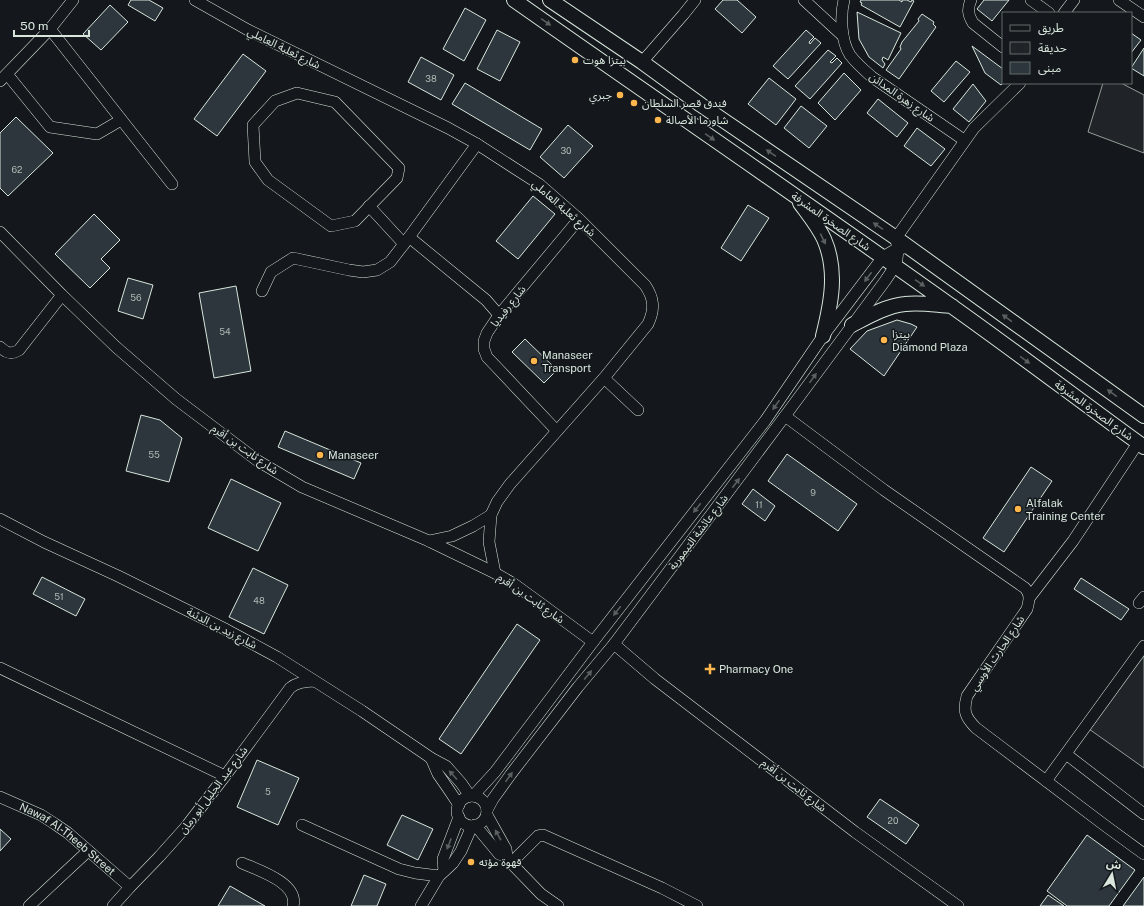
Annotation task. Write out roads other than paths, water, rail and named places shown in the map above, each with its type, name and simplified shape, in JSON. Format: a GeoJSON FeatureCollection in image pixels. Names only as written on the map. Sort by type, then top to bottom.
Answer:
{"type":"FeatureCollection","features":[{"type":"Feature","properties":{"kind":"main road","name":"شارع الصخرة المشرفة"},"geometry":{"type":"LineString","coordinates":[[514,0],[883,257],[1141,445]]}},
{"type":"Feature","properties":{"kind":"main road","name":"شارع الصخرة المشرفة"},"geometry":{"type":"LineString","coordinates":[[550,0],[642,62],[1144,416]]}},
{"type":"Feature","properties":{"kind":"main road"},"geometry":{"type":"LineString","coordinates":[[794,194],[824,238],[829,253],[832,290],[831,303],[823,336]]}},
{"type":"Feature","properties":{"kind":"main road"},"geometry":{"type":"LineString","coordinates":[[852,324],[877,312],[904,304],[921,303],[952,306]]}},
{"type":"Feature","properties":{"kind":"street"},"geometry":{"type":"LineString","coordinates":[[73,0],[50,29],[3,77],[50,126],[97,134],[121,120]]}},
{"type":"Feature","properties":{"kind":"street","name":"شارع ثعلبة العاملي"},"geometry":{"type":"LineString","coordinates":[[196,0],[248,30],[413,110],[477,144],[539,184],[579,219],[644,285],[649,292],[652,303],[652,315],[648,324],[604,378],[556,430],[510,484],[497,502],[491,515],[489,542],[495,573]]}},
{"type":"Feature","properties":{"kind":"street"},"geometry":{"type":"LineString","coordinates":[[642,62],[663,36],[683,15],[694,0]]}},
{"type":"Feature","properties":{"kind":"street"},"geometry":{"type":"LineString","coordinates":[[804,0],[843,36]]}},
{"type":"Feature","properties":{"kind":"street","name":"شارع زهرة المدائن"},"geometry":{"type":"LineString","coordinates":[[844,0],[842,7],[843,36],[849,53],[860,67],[872,77],[964,140]]}},
{"type":"Feature","properties":{"kind":"street"},"geometry":{"type":"LineString","coordinates":[[971,0],[968,6],[968,12],[973,23],[1002,45]]}},
{"type":"Feature","properties":{"kind":"street"},"geometry":{"type":"LineString","coordinates":[[1031,0],[1048,12]]}},
{"type":"Feature","properties":{"kind":"street"},"geometry":{"type":"LineString","coordinates":[[1065,12],[1074,0]]}},
{"type":"Feature","properties":{"kind":"street"},"geometry":{"type":"LineString","coordinates":[[1119,0],[1144,17]]}},
{"type":"Feature","properties":{"kind":"street"},"geometry":{"type":"LineString","coordinates":[[50,29],[172,184]]}},
{"type":"Feature","properties":{"kind":"street"},"geometry":{"type":"LineString","coordinates":[[901,245],[964,140],[1019,84]]}},
{"type":"Feature","properties":{"kind":"street"},"geometry":{"type":"LineString","coordinates":[[297,93],[335,102],[400,168],[397,178],[369,206],[355,221],[330,226],[268,180],[255,162],[253,125],[275,101],[297,93]]}},
{"type":"Feature","properties":{"kind":"street"},"geometry":{"type":"LineString","coordinates":[[262,291],[271,272],[293,258],[363,272],[377,270],[390,262],[477,144]]}},
{"type":"Feature","properties":{"kind":"street"},"geometry":{"type":"LineString","coordinates":[[369,206],[407,240],[486,300],[499,315]]}},
{"type":"Feature","properties":{"kind":"street","name":"شارع رفيديا"},"geometry":{"type":"LineString","coordinates":[[556,430],[487,357],[484,349],[484,341],[487,332],[499,315],[579,219]]}},
{"type":"Feature","properties":{"kind":"street","name":"شارع ثابت بن أقرم"},"geometry":{"type":"LineString","coordinates":[[0,232],[116,347],[176,399],[258,461],[302,487],[430,541],[495,573],[530,596],[593,642]]}},
{"type":"Feature","properties":{"kind":"street","name":"شارع عائشة التيمورية"},"geometry":{"type":"LineString","coordinates":[[472,796],[495,772],[593,642],[765,420],[823,336],[883,257],[901,245]]}},
{"type":"Feature","properties":{"kind":"street","name":"شارع عائشة التيمورية"},"geometry":{"type":"LineString","coordinates":[[487,812],[493,800],[516,768],[614,644],[785,416],[895,266],[901,245]]}},
{"type":"Feature","properties":{"kind":"street"},"geometry":{"type":"LineString","coordinates":[[0,347],[5,352],[11,353],[19,350],[62,295]]}},
{"type":"Feature","properties":{"kind":"street"},"geometry":{"type":"LineString","coordinates":[[604,378],[638,410]]}},
{"type":"Feature","properties":{"kind":"street"},"geometry":{"type":"LineString","coordinates":[[785,416],[884,490],[1025,588],[1029,592],[1030,597]]}},
{"type":"Feature","properties":{"kind":"street","name":"شارع الحارث الأوسي"},"geometry":{"type":"LineString","coordinates":[[1141,445],[1073,541],[1030,597],[1024,614],[967,696],[965,704],[966,714],[970,722],[976,728],[1144,854]]}},
{"type":"Feature","properties":{"kind":"street"},"geometry":{"type":"LineString","coordinates":[[430,541],[452,536],[491,515]]}},
{"type":"Feature","properties":{"kind":"street","name":"شارع زيد بن الدثنة"},"geometry":{"type":"LineString","coordinates":[[0,519],[44,542],[118,576],[227,630],[276,657],[362,711],[431,758],[446,766],[472,796]]}},
{"type":"Feature","properties":{"kind":"street","name":"شارع ثابت بن أقرم"},"geometry":{"type":"LineString","coordinates":[[614,644],[655,679],[855,832],[958,906]]}},
{"type":"Feature","properties":{"kind":"street"},"geometry":{"type":"LineString","coordinates":[[1046,781],[1144,646]]}},
{"type":"Feature","properties":{"kind":"street"},"geometry":{"type":"LineString","coordinates":[[0,668],[225,776]]}},
{"type":"Feature","properties":{"kind":"street","name":"شارع عبد الجليل أبو رمان"},"geometry":{"type":"LineString","coordinates":[[113,906],[186,828],[290,688],[294,684],[314,681]]}},
{"type":"Feature","properties":{"kind":"street"},"geometry":{"type":"LineString","coordinates":[[1066,754],[1144,814]]}},
{"type":"Feature","properties":{"kind":"street"},"geometry":{"type":"LineString","coordinates":[[431,758],[438,774],[459,805]]}},
{"type":"Feature","properties":{"kind":"street"},"geometry":{"type":"LineString","coordinates":[[487,812],[484,820],[473,825],[466,824],[462,821],[459,817],[458,811],[459,805],[463,799],[472,796],[480,798],[485,803],[487,812],[506,849],[509,860]]}},
{"type":"Feature","properties":{"kind":"street","name":"Nawaf Al-Theeb Street"},"geometry":{"type":"LineString","coordinates":[[0,797],[41,815],[55,824],[130,887]]}},
{"type":"Feature","properties":{"kind":"street"},"geometry":{"type":"LineString","coordinates":[[442,873],[443,859],[459,817]]}},
{"type":"Feature","properties":{"kind":"street"},"geometry":{"type":"LineString","coordinates":[[302,825],[398,869],[415,873],[442,873]]}},
{"type":"Feature","properties":{"kind":"street"},"geometry":{"type":"LineString","coordinates":[[473,825],[499,854],[509,860],[541,894],[558,906]]}},
{"type":"Feature","properties":{"kind":"street"},"geometry":{"type":"LineString","coordinates":[[421,906],[442,873],[453,863],[461,851],[473,825]]}},
{"type":"Feature","properties":{"kind":"street"},"geometry":{"type":"LineString","coordinates":[[509,860],[538,836],[543,835],[662,888],[697,906]]}},
{"type":"Feature","properties":{"kind":"street"},"geometry":{"type":"LineString","coordinates":[[29,906],[88,851]]}},
{"type":"Feature","properties":{"kind":"street"},"geometry":{"type":"LineString","coordinates":[[242,863],[279,880],[288,888],[292,895],[294,902],[293,906]]}},
{"type":"Feature","properties":{"kind":"place","name":"بيتزا هوت"},"geometry":{"type":"Point","coordinates":[575,60]}},
{"type":"Feature","properties":{"kind":"place","name":"جبري"},"geometry":{"type":"Point","coordinates":[620,95]}},
{"type":"Feature","properties":{"kind":"place","name":"فندق قصر السلطان"},"geometry":{"type":"Point","coordinates":[634,103]}},
{"type":"Feature","properties":{"kind":"place","name":"شاورما الأصالة"},"geometry":{"type":"Point","coordinates":[658,120]}},
{"type":"Feature","properties":{"kind":"place","name":"بيتزا Diamond Plaza"},"geometry":{"type":"Point","coordinates":[884,340]}},
{"type":"Feature","properties":{"kind":"place","name":"Manaseer Transport"},"geometry":{"type":"Point","coordinates":[534,361]}},
{"type":"Feature","properties":{"kind":"place","name":"Manaseer"},"geometry":{"type":"Point","coordinates":[320,455]}},
{"type":"Feature","properties":{"kind":"place","name":"Alfalak Training Center"},"geometry":{"type":"Point","coordinates":[1018,509]}},
{"type":"Feature","properties":{"kind":"place","name":"Pharmacy One"},"geometry":{"type":"Point","coordinates":[710,669]}},
{"type":"Feature","properties":{"kind":"place","name":"قهوة مؤته"},"geometry":{"type":"Point","coordinates":[471,862]}}]}
